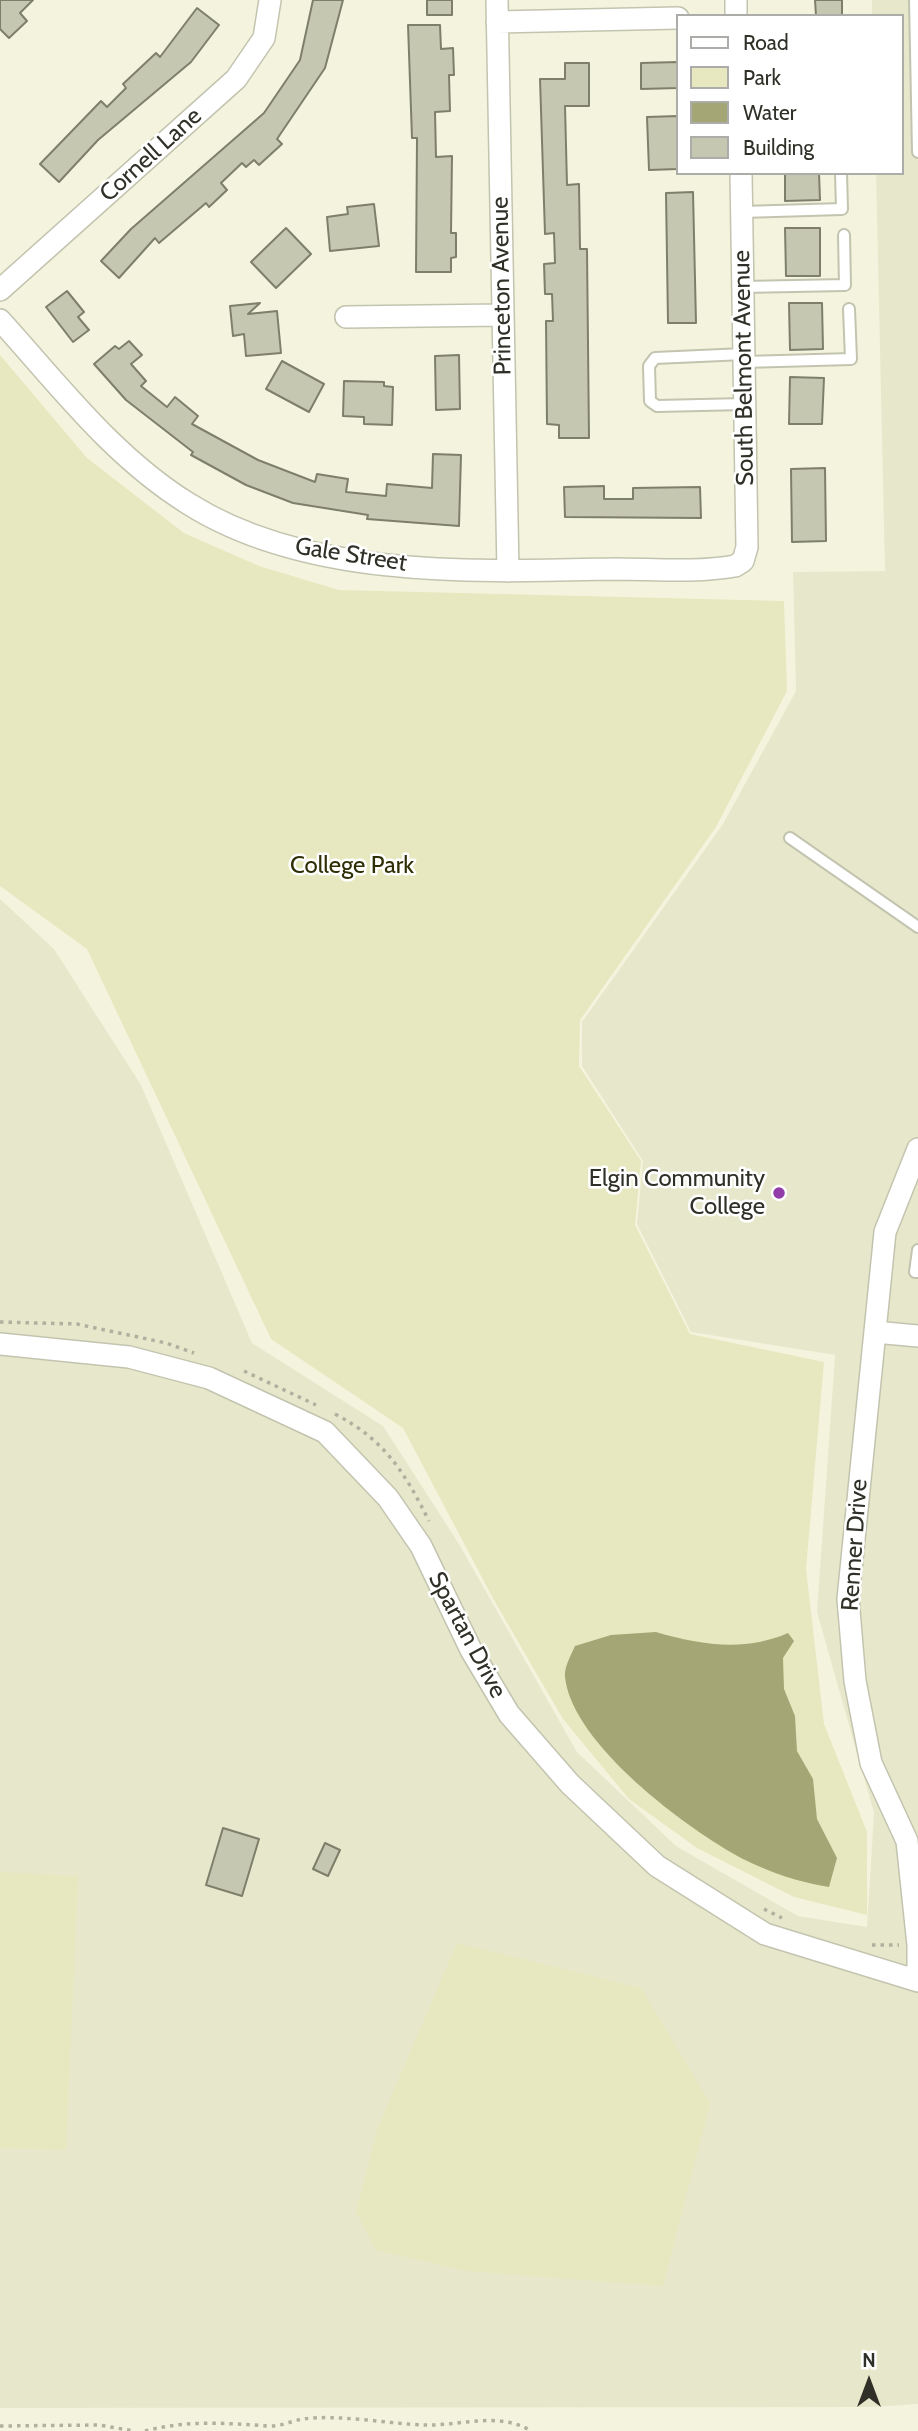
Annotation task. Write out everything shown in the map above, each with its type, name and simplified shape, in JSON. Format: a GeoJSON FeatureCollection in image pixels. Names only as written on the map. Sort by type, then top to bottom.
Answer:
{"type":"FeatureCollection","features":[{"type":"Feature","properties":{"kind":"street","name":"Cornell Lane"},"geometry":{"type":"LineString","coordinates":[[0,290],[236,79],[254,57],[264,38],[270,0]]}},
{"type":"Feature","properties":{"kind":"street","name":"Princeton Avenue"},"geometry":{"type":"LineString","coordinates":[[497,0],[508,571]]}},
{"type":"Feature","properties":{"kind":"street"},"geometry":{"type":"LineString","coordinates":[[497,22],[676,18]]}},
{"type":"Feature","properties":{"kind":"street","name":"South Belmont Avenue"},"geometry":{"type":"LineString","coordinates":[[741,175],[747,547],[743,561]]}},
{"type":"Feature","properties":{"kind":"street"},"geometry":{"type":"LineString","coordinates":[[346,317],[502,315]]}},
{"type":"Feature","properties":{"kind":"street","name":"Gale Street"},"geometry":{"type":"LineString","coordinates":[[0,320],[119,452],[191,506],[278,543],[342,559],[508,571],[727,567],[743,561]]}},
{"type":"Feature","properties":{"kind":"street","name":"Renner Drive"},"geometry":{"type":"LineString","coordinates":[[918,1149],[914,1172],[886,1232],[848,1599],[855,1681],[872,1763],[907,1841],[918,1945],[918,1981]]}},
{"type":"Feature","properties":{"kind":"street"},"geometry":{"type":"LineString","coordinates":[[874,1332],[918,1336]]}},
{"type":"Feature","properties":{"kind":"street","name":"Spartan Drive"},"geometry":{"type":"LineString","coordinates":[[0,1344],[129,1357],[209,1378],[325,1432],[388,1498],[421,1546],[471,1650],[509,1714],[570,1784],[657,1866],[765,1934],[918,1981]]}},
{"type":"Feature","properties":{"kind":"lane"},"geometry":{"type":"LineString","coordinates":[[915,0],[918,152]]}},
{"type":"Feature","properties":{"kind":"lane"},"geometry":{"type":"LineString","coordinates":[[742,212],[842,209],[841,175]]}},
{"type":"Feature","properties":{"kind":"lane"},"geometry":{"type":"LineString","coordinates":[[743,287],[845,285],[844,234]]}},
{"type":"Feature","properties":{"kind":"lane"},"geometry":{"type":"LineString","coordinates":[[745,404],[657,406],[650,401],[649,366],[655,358],[851,359],[849,309]]}},
{"type":"Feature","properties":{"kind":"lane"},"geometry":{"type":"LineString","coordinates":[[790,838],[918,928]]}},
{"type":"Feature","properties":{"kind":"lane"},"geometry":{"type":"LineString","coordinates":[[918,1250],[915,1272],[918,1272]]}},
{"type":"Feature","properties":{"kind":"path"},"geometry":{"type":"LineString","coordinates":[[760,1906],[784,1918]]}},
{"type":"Feature","properties":{"kind":"path"},"geometry":{"type":"LineString","coordinates":[[868,1945],[918,1945]]}},
{"type":"Feature","properties":{"kind":"path"},"geometry":{"type":"LineString","coordinates":[[145,2431],[173,2423],[248,2423],[268,2426],[303,2419],[428,2426],[466,2420],[507,2422],[531,2431]]}},
{"type":"Feature","properties":{"kind":"path"},"geometry":{"type":"LineString","coordinates":[[0,2426],[99,2425],[134,2431]]}},
{"type":"Feature","properties":{"kind":"shaded area","name":"Elgin Community College"},"geometry":{"type":"Polygon","coordinates":[[[872,0],[918,0],[918,2404],[873,2407],[0,2408],[0,899],[54,949],[141,1085],[252,1343],[383,1426],[459,1544],[577,1752],[676,1846],[798,1916],[867,1927],[874,1813],[817,1612],[835,1355],[691,1332],[637,1224],[643,1161],[582,1066],[582,1022],[723,824],[796,691],[793,572],[885,571],[876,175],[904,175],[904,14],[872,14],[872,0]]]}},
{"type":"Feature","properties":{"kind":"green space","name":"College Park"},"geometry":{"type":"Polygon","coordinates":[[[0,355],[87,458],[184,533],[259,566],[339,590],[784,601],[787,691],[716,827],[580,1020],[579,1066],[641,1161],[635,1225],[690,1334],[824,1362],[806,1569],[824,1724],[867,1832],[867,1915],[794,1897],[697,1848],[629,1799],[563,1719],[495,1602],[403,1428],[271,1339],[87,949],[0,886],[0,355]]]}},
{"type":"Feature","properties":{"kind":"green space"},"geometry":{"type":"Polygon","coordinates":[[[0,1872],[78,1876],[66,2150],[0,2148],[0,1872]]]}},
{"type":"Feature","properties":{"kind":"green space"},"geometry":{"type":"Polygon","coordinates":[[[457,1943],[641,1988],[710,2103],[663,2286],[466,2271],[376,2250],[356,2212],[378,2127],[457,1943]]]}},
{"type":"Feature","properties":{"kind":"water"},"geometry":{"type":"Polygon","coordinates":[[[656,1632],[706,1643],[755,1643],[788,1633],[794,1641],[783,1658],[784,1689],[795,1716],[797,1751],[813,1779],[817,1819],[837,1858],[829,1887],[775,1873],[720,1845],[664,1806],[636,1782],[588,1729],[572,1703],[565,1677],[575,1646],[611,1635],[656,1632]]]}},
{"type":"Feature","properties":{"kind":"building"},"geometry":{"type":"Polygon","coordinates":[[[0,0],[33,0],[20,13],[27,21],[9,38],[0,29],[0,0]]]}},
{"type":"Feature","properties":{"kind":"building"},"geometry":{"type":"Polygon","coordinates":[[[313,0],[343,0],[325,68],[277,139],[282,144],[259,165],[254,160],[246,167],[242,163],[221,183],[227,190],[209,207],[206,203],[159,243],[155,238],[119,278],[101,261],[131,229],[264,113],[300,60],[313,0]]]}},
{"type":"Feature","properties":{"kind":"building"},"geometry":{"type":"Polygon","coordinates":[[[427,0],[452,0],[452,15],[427,15],[427,0]]]}},
{"type":"Feature","properties":{"kind":"building"},"geometry":{"type":"Polygon","coordinates":[[[815,0],[842,0],[842,14],[816,14],[815,0]]]}},
{"type":"Feature","properties":{"kind":"building"},"geometry":{"type":"Polygon","coordinates":[[[197,8],[219,25],[191,62],[98,140],[59,182],[40,164],[101,101],[107,107],[126,88],[123,84],[156,53],[160,57],[197,8]]]}},
{"type":"Feature","properties":{"kind":"building"},"geometry":{"type":"Polygon","coordinates":[[[408,25],[440,25],[441,49],[453,48],[454,75],[449,75],[450,111],[435,112],[436,157],[452,156],[451,233],[456,233],[456,257],[451,258],[451,272],[416,272],[417,138],[412,138],[408,25]]]}},
{"type":"Feature","properties":{"kind":"building"},"geometry":{"type":"Polygon","coordinates":[[[676,62],[676,88],[641,89],[641,63],[676,62]]]}},
{"type":"Feature","properties":{"kind":"building"},"geometry":{"type":"Polygon","coordinates":[[[565,63],[589,63],[589,106],[565,106],[567,185],[579,184],[580,249],[587,249],[589,438],[559,438],[559,425],[547,424],[546,321],[553,321],[552,294],[545,294],[544,264],[555,263],[554,233],[545,234],[540,79],[565,79],[565,63]]]}},
{"type":"Feature","properties":{"kind":"building"},"geometry":{"type":"Polygon","coordinates":[[[676,116],[676,169],[649,170],[647,117],[676,116]]]}},
{"type":"Feature","properties":{"kind":"building"},"geometry":{"type":"Polygon","coordinates":[[[785,175],[819,175],[820,200],[785,201],[785,175]]]}},
{"type":"Feature","properties":{"kind":"building"},"geometry":{"type":"Polygon","coordinates":[[[693,192],[696,323],[668,323],[666,193],[693,192]]]}},
{"type":"Feature","properties":{"kind":"building"},"geometry":{"type":"Polygon","coordinates":[[[374,204],[379,246],[330,251],[327,217],[348,214],[347,207],[374,204]]]}},
{"type":"Feature","properties":{"kind":"building"},"geometry":{"type":"Polygon","coordinates":[[[286,228],[311,254],[276,288],[251,262],[286,228]]]}},
{"type":"Feature","properties":{"kind":"building"},"geometry":{"type":"Polygon","coordinates":[[[785,228],[820,228],[820,276],[786,276],[785,228]]]}},
{"type":"Feature","properties":{"kind":"building"},"geometry":{"type":"Polygon","coordinates":[[[67,291],[84,312],[78,317],[89,330],[73,342],[46,307],[67,291]]]}},
{"type":"Feature","properties":{"kind":"building"},"geometry":{"type":"Polygon","coordinates":[[[260,303],[248,314],[277,311],[281,353],[246,356],[244,334],[233,336],[230,306],[260,303]]]}},
{"type":"Feature","properties":{"kind":"building"},"geometry":{"type":"Polygon","coordinates":[[[789,303],[822,303],[823,349],[790,350],[789,303]]]}},
{"type":"Feature","properties":{"kind":"building"},"geometry":{"type":"Polygon","coordinates":[[[129,341],[142,355],[131,364],[146,381],[141,386],[167,407],[175,397],[198,416],[192,424],[258,460],[315,482],[317,474],[348,479],[346,492],[386,496],[387,484],[432,488],[433,454],[461,455],[459,526],[367,519],[368,515],[293,503],[246,485],[191,455],[193,452],[126,400],[94,364],[115,346],[119,349],[129,341]]]}},
{"type":"Feature","properties":{"kind":"building"},"geometry":{"type":"Polygon","coordinates":[[[459,355],[460,409],[436,410],[435,356],[459,355]]]}},
{"type":"Feature","properties":{"kind":"building"},"geometry":{"type":"Polygon","coordinates":[[[282,361],[324,384],[309,412],[266,389],[282,361]]]}},
{"type":"Feature","properties":{"kind":"building"},"geometry":{"type":"Polygon","coordinates":[[[790,377],[824,378],[822,424],[789,424],[790,377]]]}},
{"type":"Feature","properties":{"kind":"building"},"geometry":{"type":"Polygon","coordinates":[[[344,381],[384,382],[384,386],[393,387],[392,425],[364,424],[364,417],[343,416],[344,381]]]}},
{"type":"Feature","properties":{"kind":"building"},"geometry":{"type":"Polygon","coordinates":[[[825,468],[826,541],[792,542],[791,469],[825,468]]]}},
{"type":"Feature","properties":{"kind":"building"},"geometry":{"type":"Polygon","coordinates":[[[604,486],[604,499],[633,499],[633,488],[700,487],[701,518],[565,517],[564,487],[604,486]]]}},
{"type":"Feature","properties":{"kind":"building"},"geometry":{"type":"Polygon","coordinates":[[[223,1828],[259,1839],[242,1896],[206,1885],[223,1828]]]}},
{"type":"Feature","properties":{"kind":"building"},"geometry":{"type":"Polygon","coordinates":[[[325,1843],[340,1850],[328,1876],[313,1869],[325,1843]]]}},
{"type":"Feature","properties":{"kind":"place","name":"Elgin Community College"},"geometry":{"type":"Point","coordinates":[779,1193]}}]}
